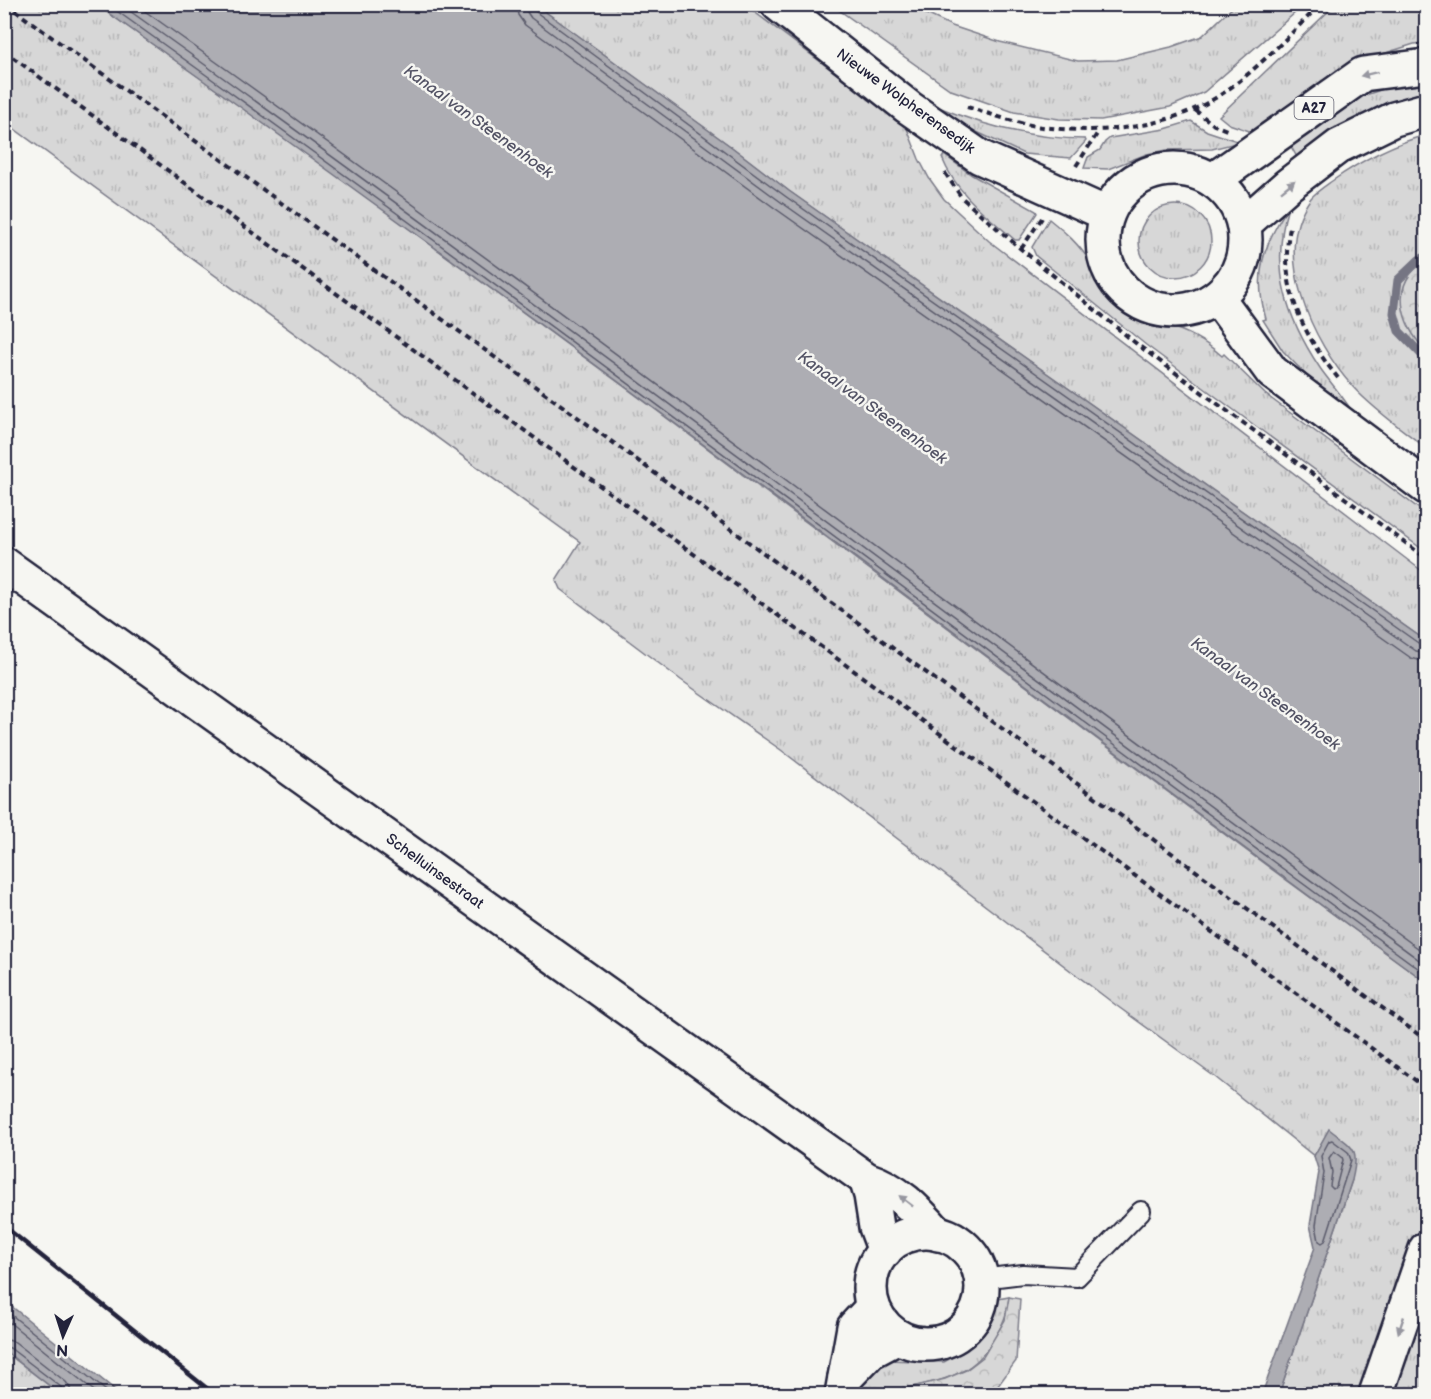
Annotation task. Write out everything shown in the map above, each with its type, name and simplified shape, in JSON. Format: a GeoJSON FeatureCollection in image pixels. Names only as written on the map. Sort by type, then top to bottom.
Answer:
{"type":"FeatureCollection","features":[{"type":"Feature","properties":{"kind":"main road","name":"Nieuwe Wolpherensedijk"},"geometry":{"type":"LineString","coordinates":[[778,4],[908,107],[980,156],[1107,214]]}},
{"type":"Feature","properties":{"kind":"main road","name":"A27"},"geometry":{"type":"LineString","coordinates":[[1213,180],[1363,74],[1426,66]]}},
{"type":"Feature","properties":{"kind":"main road"},"geometry":{"type":"LineString","coordinates":[[1244,224],[1288,185],[1339,146],[1394,119],[1426,110]]}},
{"type":"Feature","properties":{"kind":"main road"},"geometry":{"type":"LineString","coordinates":[[1177,168],[1202,174],[1213,180],[1232,199],[1244,224],[1245,244],[1241,264],[1231,282],[1216,297],[1195,308],[1171,311],[1147,306],[1118,284],[1106,262],[1102,238],[1107,214],[1125,188],[1140,177],[1152,172],[1177,168]]}},
{"type":"Feature","properties":{"kind":"main road"},"geometry":{"type":"LineString","coordinates":[[1216,297],[1272,372],[1426,487]]}},
{"type":"Feature","properties":{"kind":"main road","name":"Schelluinsestraat"},"geometry":{"type":"LineString","coordinates":[[4,564],[866,1179],[890,1188],[916,1209],[938,1234]]}},
{"type":"Feature","properties":{"kind":"main road"},"geometry":{"type":"LineString","coordinates":[[866,1179],[876,1227],[885,1251]]}},
{"type":"Feature","properties":{"kind":"main road"},"geometry":{"type":"LineString","coordinates":[[915,1234],[938,1234],[962,1245],[978,1266],[982,1293],[979,1307],[973,1320],[952,1338],[939,1343],[911,1342],[898,1337],[883,1324],[873,1306],[871,1277],[874,1267],[894,1243],[915,1234]]}},
{"type":"Feature","properties":{"kind":"main road"},"geometry":{"type":"LineString","coordinates":[[1376,1395],[1426,1250]]}},
{"type":"Feature","properties":{"kind":"main road"},"geometry":{"type":"LineString","coordinates":[[844,1386],[854,1327],[873,1306]]}},
{"type":"Feature","properties":{"kind":"main road"},"geometry":{"type":"LineString","coordinates":[[844,1386],[870,1352],[898,1337]]}},
{"type":"Feature","properties":{"kind":"lane"},"geometry":{"type":"LineString","coordinates":[[981,1279],[1023,1274],[1077,1277],[1141,1211]]}},
{"type":"Feature","properties":{"kind":"path"},"geometry":{"type":"LineString","coordinates":[[6,4],[626,452],[1426,1040]]}},
{"type":"Feature","properties":{"kind":"path","name":"Nieuwe Wolpherensedijk"},"geometry":{"type":"LineString","coordinates":[[965,106],[1040,127],[1099,131],[1149,123],[1195,110],[1227,90],[1321,4]]}},
{"type":"Feature","properties":{"kind":"path"},"geometry":{"type":"LineString","coordinates":[[4,51],[1426,1088]]}},
{"type":"Feature","properties":{"kind":"path"},"geometry":{"type":"LineString","coordinates":[[1195,110],[1214,125],[1250,138],[1259,146]]}},
{"type":"Feature","properties":{"kind":"path"},"geometry":{"type":"LineString","coordinates":[[1288,185],[1296,203],[1287,253],[1293,298],[1304,328],[1326,364],[1340,381]]}},
{"type":"Feature","properties":{"kind":"path"},"geometry":{"type":"LineString","coordinates":[[1020,249],[1138,345],[1426,558]]}},
{"type":"Feature","properties":{"kind":"green space"},"geometry":{"type":"Polygon","coordinates":[[[5,5],[97,5],[313,158],[656,410],[1426,982],[1426,1394],[1279,1394],[1352,1180],[1329,1130],[1314,1156],[1215,1077],[1117,1006],[781,750],[681,680],[560,589],[556,580],[580,542],[5,122],[5,5]]]}},
{"type":"Feature","properties":{"kind":"green space"},"geometry":{"type":"Polygon","coordinates":[[[536,5],[745,5],[906,126],[919,159],[944,199],[989,241],[1426,574],[1426,641],[789,191],[536,5]]]}},
{"type":"Feature","properties":{"kind":"green space"},"geometry":{"type":"Polygon","coordinates":[[[832,5],[907,5],[952,26],[1000,42],[1078,61],[1117,60],[1171,47],[1202,36],[1235,5],[1304,5],[1204,92],[1170,107],[1101,120],[1059,119],[1014,112],[951,90],[832,5]]]}},
{"type":"Feature","properties":{"kind":"green space"},"geometry":{"type":"Polygon","coordinates":[[[1335,5],[1426,5],[1426,43],[1414,44],[1364,60],[1261,135],[1229,124],[1219,116],[1335,5]]]}},
{"type":"Feature","properties":{"kind":"green space"},"geometry":{"type":"Polygon","coordinates":[[[1426,80],[1426,96],[1298,159],[1288,141],[1351,100],[1404,82],[1426,80]]]}},
{"type":"Feature","properties":{"kind":"green space"},"geometry":{"type":"Polygon","coordinates":[[[936,106],[972,120],[1009,130],[1046,137],[1085,139],[1086,141],[1071,158],[1024,154],[966,127],[936,106]]]}},
{"type":"Feature","properties":{"kind":"green space"},"geometry":{"type":"Polygon","coordinates":[[[1191,121],[1207,131],[1240,142],[1212,149],[1167,150],[1147,154],[1108,169],[1084,168],[1088,157],[1100,150],[1110,138],[1165,129],[1191,121]]]}},
{"type":"Feature","properties":{"kind":"green space"},"geometry":{"type":"Polygon","coordinates":[[[1426,135],[1426,448],[1361,395],[1338,369],[1311,322],[1302,297],[1296,270],[1295,245],[1299,220],[1311,198],[1318,191],[1366,160],[1401,143],[1426,135]]]}},
{"type":"Feature","properties":{"kind":"green space"},"geometry":{"type":"Polygon","coordinates":[[[944,155],[972,175],[1036,211],[1037,213],[1019,240],[1015,240],[993,222],[964,193],[948,171],[942,158],[944,155]]]}},
{"type":"Feature","properties":{"kind":"green space"},"geometry":{"type":"Polygon","coordinates":[[[1182,205],[1201,215],[1209,227],[1211,241],[1209,255],[1201,267],[1189,275],[1168,277],[1149,267],[1141,255],[1139,234],[1149,215],[1161,207],[1182,205]]]}},
{"type":"Feature","properties":{"kind":"green space"},"geometry":{"type":"Polygon","coordinates":[[[1288,207],[1283,229],[1281,271],[1290,311],[1308,349],[1352,412],[1310,379],[1283,351],[1263,320],[1266,319],[1260,288],[1263,261],[1272,234],[1288,207]]]}},
{"type":"Feature","properties":{"kind":"green space"},"geometry":{"type":"Polygon","coordinates":[[[1049,219],[1081,250],[1108,293],[1124,310],[1139,318],[1189,334],[1222,356],[1224,354],[1265,394],[1426,514],[1426,552],[1146,345],[1036,256],[1032,247],[1049,219]]]}},
{"type":"Feature","properties":{"kind":"green space"},"geometry":{"type":"Polygon","coordinates":[[[1426,261],[1426,351],[1410,329],[1402,304],[1406,281],[1414,270],[1426,261]]]}},
{"type":"Feature","properties":{"kind":"green space"},"geometry":{"type":"Polygon","coordinates":[[[1009,1297],[1005,1317],[996,1336],[977,1361],[966,1369],[942,1380],[899,1390],[858,1394],[863,1375],[887,1360],[944,1362],[964,1351],[988,1329],[998,1299],[1009,1297]]]}},
{"type":"Feature","properties":{"kind":"green space"},"geometry":{"type":"Polygon","coordinates":[[[1009,1297],[1020,1299],[1016,1361],[992,1394],[883,1394],[945,1379],[966,1370],[983,1357],[1005,1320],[1009,1297]]]}},
{"type":"Feature","properties":{"kind":"green space"},"geometry":{"type":"Polygon","coordinates":[[[4,1351],[60,1394],[5,1394],[4,1351]]]}},
{"type":"Feature","properties":{"kind":"water","name":"Kanaal van Steenenhoek"},"geometry":{"type":"Polygon","coordinates":[[[97,5],[536,5],[789,191],[1426,641],[1426,982],[654,408],[97,5]]]}},
{"type":"Feature","properties":{"kind":"water"},"geometry":{"type":"Polygon","coordinates":[[[1329,1129],[1353,1150],[1355,1161],[1352,1180],[1279,1394],[1262,1394],[1315,1247],[1310,1225],[1319,1172],[1314,1156],[1329,1129]]]}},
{"type":"Feature","properties":{"kind":"water"},"geometry":{"type":"Polygon","coordinates":[[[5,1301],[120,1394],[60,1394],[5,1351],[5,1301]]]}},
{"type":"Feature","properties":{"kind":"waterway"},"geometry":{"type":"LineString","coordinates":[[1426,257],[1419,260],[1398,280],[1394,313],[1399,331],[1426,359]]}},
{"type":"Feature","properties":{"kind":"railway"},"geometry":{"type":"LineString","coordinates":[[4,1226],[214,1394]]}}]}
